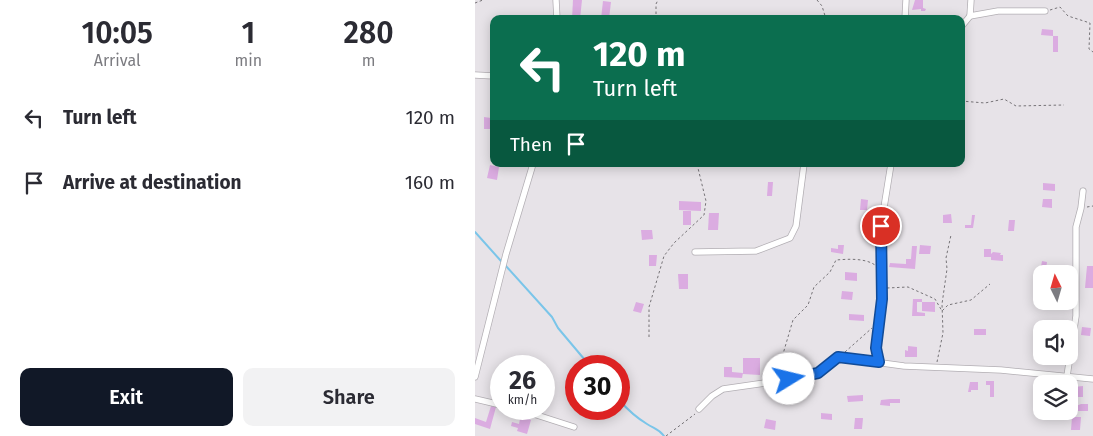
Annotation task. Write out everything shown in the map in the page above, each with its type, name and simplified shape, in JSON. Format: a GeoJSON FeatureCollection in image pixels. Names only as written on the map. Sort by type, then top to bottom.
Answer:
{"type":"FeatureCollection","features":[{"type":"Feature","properties":{"kind":"street"},"geometry":{"type":"LineString","coordinates":[[556,0],[557,15]]}},
{"type":"Feature","properties":{"kind":"street"},"geometry":{"type":"LineString","coordinates":[[905,15],[906,0]]}},
{"type":"Feature","properties":{"kind":"street"},"geometry":{"type":"LineString","coordinates":[[965,22],[970,16],[971,0]]}},
{"type":"Feature","properties":{"kind":"street"},"geometry":{"type":"LineString","coordinates":[[970,16],[998,11],[1045,11]]}},
{"type":"Feature","properties":{"kind":"street"},"geometry":{"type":"LineString","coordinates":[[475,75],[490,76]]}},
{"type":"Feature","properties":{"kind":"street"},"geometry":{"type":"LineString","coordinates":[[475,377],[506,254],[532,167]]}},
{"type":"Feature","properties":{"kind":"street"},"geometry":{"type":"LineString","coordinates":[[695,252],[751,252],[783,242],[789,238],[796,226],[804,167]]}},
{"type":"Feature","properties":{"kind":"street"},"geometry":{"type":"LineString","coordinates":[[879,362],[876,348],[882,288],[881,221],[890,167]]}},
{"type":"Feature","properties":{"kind":"street"},"geometry":{"type":"LineString","coordinates":[[1067,375],[1076,316],[1076,228],[1083,190]]}},
{"type":"Feature","properties":{"kind":"street"},"geometry":{"type":"LineString","coordinates":[[699,409],[715,392],[723,389],[813,375],[824,369],[838,357],[904,366],[1001,370],[1056,375]]}},
{"type":"Feature","properties":{"kind":"street"},"geometry":{"type":"LineString","coordinates":[[1078,377],[1093,379]]}},
{"type":"Feature","properties":{"kind":"street"},"geometry":{"type":"LineString","coordinates":[[475,399],[490,402]]}},
{"type":"Feature","properties":{"kind":"street"},"geometry":{"type":"LineString","coordinates":[[552,420],[574,427]]}},
{"type":"Feature","properties":{"kind":"path"},"geometry":{"type":"LineString","coordinates":[[475,2],[483,0]]}},
{"type":"Feature","properties":{"kind":"path"},"geometry":{"type":"LineString","coordinates":[[655,15],[658,0]]}},
{"type":"Feature","properties":{"kind":"path"},"geometry":{"type":"LineString","coordinates":[[817,0],[822,6],[825,15]]}},
{"type":"Feature","properties":{"kind":"path"},"geometry":{"type":"LineString","coordinates":[[1045,11],[1060,7],[1068,16],[1090,22],[1089,49],[1093,52]]}},
{"type":"Feature","properties":{"kind":"path"},"geometry":{"type":"LineString","coordinates":[[965,101],[985,103],[1004,100],[1016,106],[1064,105]]}},
{"type":"Feature","properties":{"kind":"path"},"geometry":{"type":"LineString","coordinates":[[649,336],[649,307],[664,256],[674,243],[705,215],[706,201],[698,167]]}},
{"type":"Feature","properties":{"kind":"path"},"geometry":{"type":"LineString","coordinates":[[936,368],[943,333],[942,312],[947,269],[946,258],[951,235]]}},
{"type":"Feature","properties":{"kind":"path"},"geometry":{"type":"LineString","coordinates":[[762,383],[783,354],[793,320],[808,305],[814,286],[830,272],[837,260],[871,262],[881,269]]}},
{"type":"Feature","properties":{"kind":"path"},"geometry":{"type":"LineString","coordinates":[[942,312],[948,305],[971,300],[990,284]]}},
{"type":"Feature","properties":{"kind":"path"},"geometry":{"type":"LineString","coordinates":[[882,288],[908,287],[935,299],[942,312]]}},
{"type":"Feature","properties":{"kind":"path"},"geometry":{"type":"LineString","coordinates":[[838,357],[879,323]]}},
{"type":"Feature","properties":{"kind":"path"},"geometry":{"type":"LineString","coordinates":[[666,436],[699,409]]}},
{"type":"Feature","properties":{"kind":"building"},"geometry":{"type":"Polygon","coordinates":[[[573,0],[582,0],[580,15],[572,15],[573,0]]]}},
{"type":"Feature","properties":{"kind":"building"},"geometry":{"type":"Polygon","coordinates":[[[915,0],[923,0],[925,11],[921,11],[921,9],[912,10],[915,0]]]}},
{"type":"Feature","properties":{"kind":"building"},"geometry":{"type":"Polygon","coordinates":[[[603,1],[611,2],[609,15],[601,15],[603,1]]]}},
{"type":"Feature","properties":{"kind":"building"},"geometry":{"type":"Polygon","coordinates":[[[1042,29],[1053,30],[1053,36],[1041,35],[1042,29]]]}},
{"type":"Feature","properties":{"kind":"building"},"geometry":{"type":"Polygon","coordinates":[[[1053,36],[1058,36],[1058,52],[1053,52],[1053,36]]]}},
{"type":"Feature","properties":{"kind":"building"},"geometry":{"type":"Polygon","coordinates":[[[484,117],[490,118],[490,129],[484,129],[484,117]]]}},
{"type":"Feature","properties":{"kind":"building"},"geometry":{"type":"Polygon","coordinates":[[[490,165],[490,167],[499,167],[497,180],[487,178],[490,165]]]}},
{"type":"Feature","properties":{"kind":"building"},"geometry":{"type":"Polygon","coordinates":[[[768,182],[773,182],[772,196],[767,196],[768,182]]]}},
{"type":"Feature","properties":{"kind":"building"},"geometry":{"type":"Polygon","coordinates":[[[1043,183],[1055,184],[1055,191],[1043,190],[1043,183]]]}},
{"type":"Feature","properties":{"kind":"building"},"geometry":{"type":"Polygon","coordinates":[[[861,199],[868,200],[867,210],[860,210],[861,199]]]}},
{"type":"Feature","properties":{"kind":"building"},"geometry":{"type":"Polygon","coordinates":[[[1043,199],[1052,199],[1052,208],[1042,207],[1043,199]]]}},
{"type":"Feature","properties":{"kind":"building"},"geometry":{"type":"Polygon","coordinates":[[[679,201],[701,202],[701,211],[679,210],[679,201]]]}},
{"type":"Feature","properties":{"kind":"building"},"geometry":{"type":"Polygon","coordinates":[[[867,210],[878,211],[876,225],[866,224],[867,210]]]}},
{"type":"Feature","properties":{"kind":"building"},"geometry":{"type":"Polygon","coordinates":[[[683,211],[691,211],[691,225],[683,225],[683,211]]]}},
{"type":"Feature","properties":{"kind":"building"},"geometry":{"type":"Polygon","coordinates":[[[709,213],[719,213],[718,230],[708,230],[709,213]]]}},
{"type":"Feature","properties":{"kind":"building"},"geometry":{"type":"Polygon","coordinates":[[[951,214],[952,223],[943,223],[943,215],[951,214]]]}},
{"type":"Feature","properties":{"kind":"building"},"geometry":{"type":"Polygon","coordinates":[[[972,215],[975,215],[973,228],[965,228],[965,225],[971,225],[972,215]]]}},
{"type":"Feature","properties":{"kind":"building"},"geometry":{"type":"Polygon","coordinates":[[[1009,220],[1015,220],[1014,231],[1008,231],[1009,220]]]}},
{"type":"Feature","properties":{"kind":"building"},"geometry":{"type":"Polygon","coordinates":[[[641,230],[652,230],[653,239],[642,240],[641,230]]]}},
{"type":"Feature","properties":{"kind":"building"},"geometry":{"type":"Polygon","coordinates":[[[838,245],[844,245],[843,254],[831,252],[831,248],[838,249],[838,245]]]}},
{"type":"Feature","properties":{"kind":"building"},"geometry":{"type":"Polygon","coordinates":[[[920,245],[931,246],[930,254],[919,254],[920,245]]]}},
{"type":"Feature","properties":{"kind":"building"},"geometry":{"type":"Polygon","coordinates":[[[912,246],[917,246],[915,269],[889,267],[890,263],[906,264],[906,259],[911,259],[912,246]]]}},
{"type":"Feature","properties":{"kind":"building"},"geometry":{"type":"Polygon","coordinates":[[[984,249],[991,249],[991,254],[993,252],[1001,253],[1003,261],[984,257],[984,249]]]}},
{"type":"Feature","properties":{"kind":"building"},"geometry":{"type":"Polygon","coordinates":[[[649,255],[657,255],[656,266],[649,266],[649,255]]]}},
{"type":"Feature","properties":{"kind":"building"},"geometry":{"type":"Polygon","coordinates":[[[1042,261],[1047,262],[1047,265],[1041,265],[1042,261]]]}},
{"type":"Feature","properties":{"kind":"building"},"geometry":{"type":"Polygon","coordinates":[[[1087,266],[1093,266],[1093,288],[1085,288],[1087,266]]]}},
{"type":"Feature","properties":{"kind":"building"},"geometry":{"type":"Polygon","coordinates":[[[845,272],[857,273],[857,281],[845,280],[845,272]]]}},
{"type":"Feature","properties":{"kind":"building"},"geometry":{"type":"Polygon","coordinates":[[[678,274],[688,274],[688,289],[679,289],[678,274]]]}},
{"type":"Feature","properties":{"kind":"building"},"geometry":{"type":"Polygon","coordinates":[[[842,291],[853,292],[852,300],[841,299],[842,291]]]}},
{"type":"Feature","properties":{"kind":"building"},"geometry":{"type":"Polygon","coordinates":[[[913,299],[922,299],[922,302],[917,302],[917,312],[925,313],[925,316],[912,316],[913,299]]]}},
{"type":"Feature","properties":{"kind":"building"},"geometry":{"type":"Polygon","coordinates":[[[636,302],[644,304],[641,313],[633,311],[636,302]]]}},
{"type":"Feature","properties":{"kind":"building"},"geometry":{"type":"Polygon","coordinates":[[[922,302],[935,302],[935,312],[922,311],[922,302]]]}},
{"type":"Feature","properties":{"kind":"building"},"geometry":{"type":"Polygon","coordinates":[[[849,314],[864,315],[864,321],[849,320],[849,314]]]}},
{"type":"Feature","properties":{"kind":"building"},"geometry":{"type":"Polygon","coordinates":[[[1082,327],[1091,328],[1090,336],[1081,335],[1082,327]]]}},
{"type":"Feature","properties":{"kind":"building"},"geometry":{"type":"Polygon","coordinates":[[[974,329],[986,329],[986,335],[974,335],[974,329]]]}},
{"type":"Feature","properties":{"kind":"building"},"geometry":{"type":"Polygon","coordinates":[[[908,346],[917,347],[917,357],[905,357],[905,350],[908,351],[908,346]]]}},
{"type":"Feature","properties":{"kind":"building"},"geometry":{"type":"Polygon","coordinates":[[[743,358],[760,358],[760,375],[743,374],[743,358]]]}},
{"type":"Feature","properties":{"kind":"building"},"geometry":{"type":"Polygon","coordinates":[[[724,367],[732,367],[732,372],[743,373],[742,378],[724,377],[724,367]]]}},
{"type":"Feature","properties":{"kind":"building"},"geometry":{"type":"Polygon","coordinates":[[[986,381],[994,381],[994,397],[990,397],[990,385],[986,385],[986,381]]]}},
{"type":"Feature","properties":{"kind":"building"},"geometry":{"type":"Polygon","coordinates":[[[970,382],[978,382],[978,390],[968,392],[970,382]]]}},
{"type":"Feature","properties":{"kind":"building"},"geometry":{"type":"Polygon","coordinates":[[[1083,386],[1083,397],[1078,397],[1078,387],[1083,386]]]}},
{"type":"Feature","properties":{"kind":"building"},"geometry":{"type":"Polygon","coordinates":[[[863,395],[863,401],[848,402],[847,396],[863,395]]]}},
{"type":"Feature","properties":{"kind":"building"},"geometry":{"type":"Polygon","coordinates":[[[900,399],[900,403],[890,403],[890,406],[880,405],[881,400],[900,399]]]}},
{"type":"Feature","properties":{"kind":"building"},"geometry":{"type":"Polygon","coordinates":[[[1088,404],[1088,411],[1078,411],[1078,405],[1088,404]]]}},
{"type":"Feature","properties":{"kind":"building"},"geometry":{"type":"Polygon","coordinates":[[[490,409],[490,420],[492,420],[490,429],[475,424],[475,418],[486,422],[490,409]]]}},
{"type":"Feature","properties":{"kind":"building"},"geometry":{"type":"Polygon","coordinates":[[[821,413],[832,414],[832,420],[821,419],[821,413]]]}},
{"type":"Feature","properties":{"kind":"building"},"geometry":{"type":"Polygon","coordinates":[[[1078,417],[1081,417],[1080,430],[1071,430],[1072,420],[1078,420],[1078,417]]]}},
{"type":"Feature","properties":{"kind":"building"},"geometry":{"type":"Polygon","coordinates":[[[855,418],[863,418],[862,429],[854,429],[855,418]]]}},
{"type":"Feature","properties":{"kind":"building"},"geometry":{"type":"Polygon","coordinates":[[[766,419],[776,421],[775,430],[764,428],[766,419]]]}},
{"type":"Feature","properties":{"kind":"building"},"geometry":{"type":"Polygon","coordinates":[[[520,420],[531,420],[527,434],[517,431],[518,428],[511,426],[512,422],[519,424],[520,420]]]}},
{"type":"Feature","properties":{"kind":"waterway"},"geometry":{"type":"LineString","coordinates":[[475,232],[501,261]]}},
{"type":"Feature","properties":{"kind":"waterway"},"geometry":{"type":"LineString","coordinates":[[505,265],[552,317],[558,328],[581,355]]}},
{"type":"Feature","properties":{"kind":"waterway"},"geometry":{"type":"LineString","coordinates":[[630,411],[647,424],[659,430],[664,436]]}},
{"type":"Feature","properties":{"kind":"route"},"geometry":{"type":"LineString","coordinates":[[789,379],[807,377],[818,373],[838,357],[879,362],[876,348],[882,299],[881,226]]}}]}
